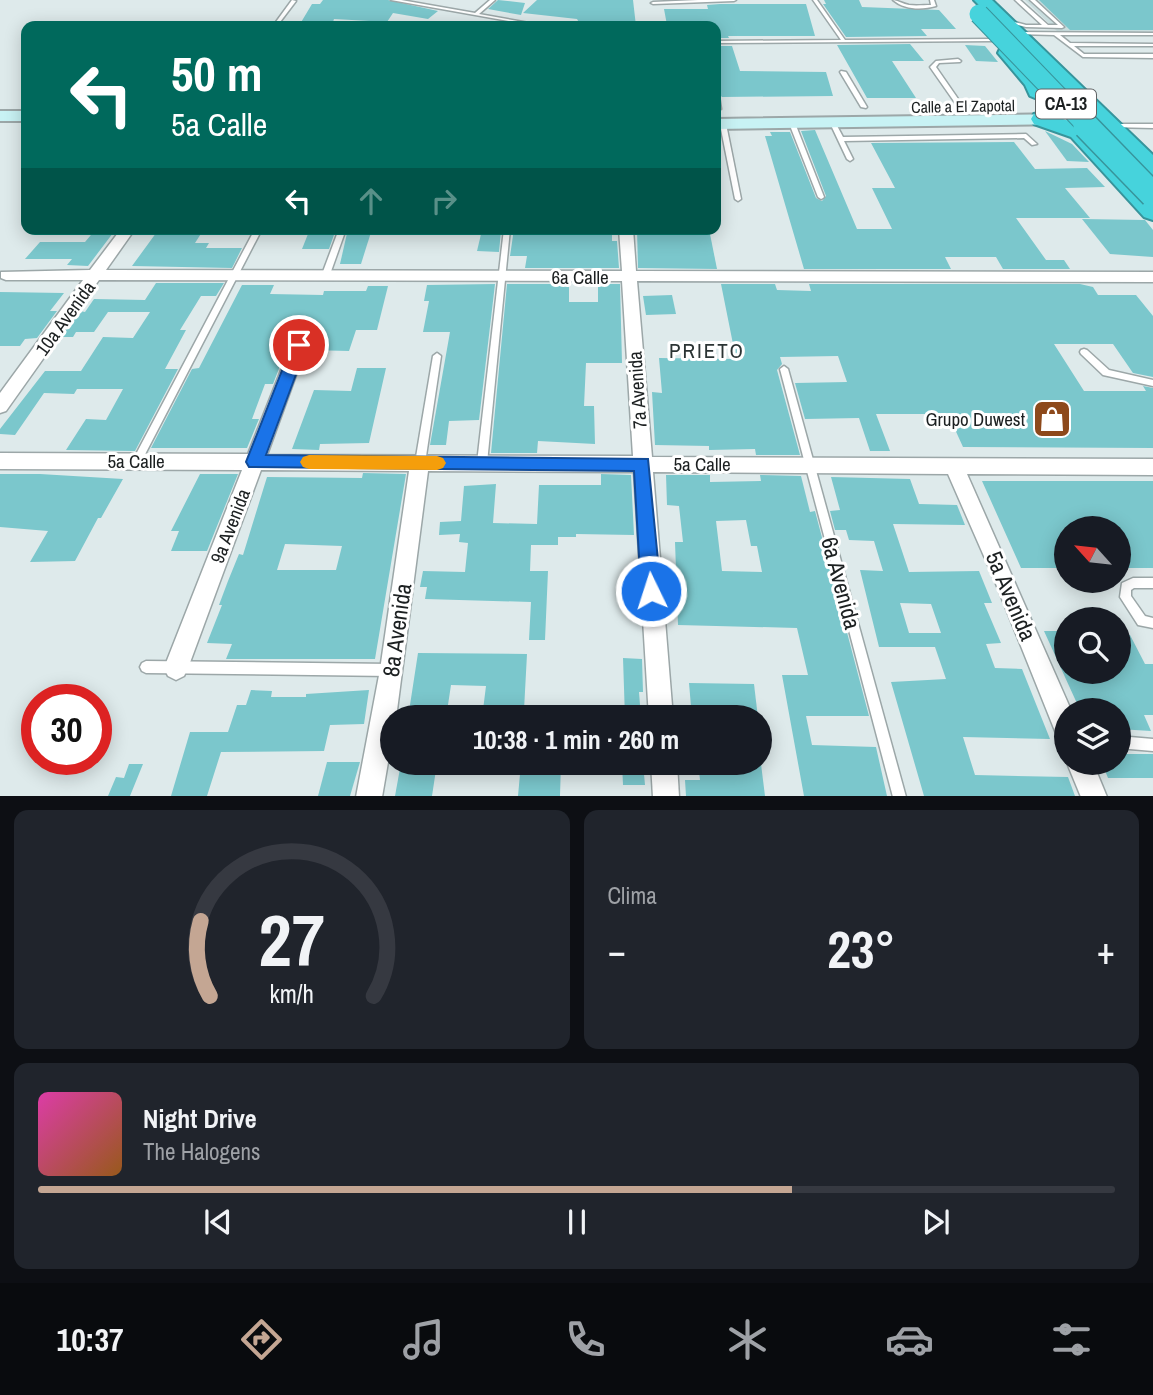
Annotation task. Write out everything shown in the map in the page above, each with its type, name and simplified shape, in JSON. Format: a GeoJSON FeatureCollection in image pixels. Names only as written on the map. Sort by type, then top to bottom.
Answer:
{"type":"FeatureCollection","features":[{"type":"Feature","properties":{"kind":"highway","name":"CA-13"},"geometry":{"type":"LineString","coordinates":[[975,6],[1005,29],[1090,118]]}},
{"type":"Feature","properties":{"kind":"highway","name":"CA-13"},"geometry":{"type":"LineString","coordinates":[[975,6],[1153,195]]}},
{"type":"Feature","properties":{"kind":"highway"},"geometry":{"type":"LineString","coordinates":[[1036,106],[1035,84],[1005,26],[1090,118],[1153,212]]}},
{"type":"Feature","properties":{"kind":"highway"},"geometry":{"type":"LineString","coordinates":[[1036,106],[1067,101],[1151,167]]}},
{"type":"Feature","properties":{"kind":"highway"},"geometry":{"type":"LineString","coordinates":[[1036,106],[1090,118]]}},
{"type":"Feature","properties":{"kind":"street","name":"Calle a El Zapotal"},"geometry":{"type":"LineString","coordinates":[[721,112],[837,131],[863,114],[960,106],[1036,106]]}},
{"type":"Feature","properties":{"kind":"street","name":"Calle a El Zapotal"},"geometry":{"type":"LineString","coordinates":[[721,112],[1006,120],[1036,106]]}},
{"type":"Feature","properties":{"kind":"street"},"geometry":{"type":"LineString","coordinates":[[0,116],[21,116]]}},
{"type":"Feature","properties":{"kind":"street"},"geometry":{"type":"LineString","coordinates":[[0,131],[21,131]]}},
{"type":"Feature","properties":{"kind":"street","name":"10a Avenida"},"geometry":{"type":"LineString","coordinates":[[0,406],[124,235]]}},
{"type":"Feature","properties":{"kind":"street","name":"7a Avenida"},"geometry":{"type":"LineString","coordinates":[[626,235],[659,705]]}},
{"type":"Feature","properties":{"kind":"street","name":"6a Calle"},"geometry":{"type":"LineString","coordinates":[[6,275],[1153,277]]}},
{"type":"Feature","properties":{"kind":"street","name":"9a Avenida"},"geometry":{"type":"LineString","coordinates":[[176,667],[299,345]]}},
{"type":"Feature","properties":{"kind":"street","name":"5a Calle"},"geometry":{"type":"LineString","coordinates":[[0,461],[1153,467]]}},
{"type":"Feature","properties":{"kind":"street","name":"8a Avenida"},"geometry":{"type":"LineString","coordinates":[[369,796],[392,670],[419,463]]}},
{"type":"Feature","properties":{"kind":"street","name":"5a Avenida"},"geometry":{"type":"LineString","coordinates":[[954,466],[1054,698]]}},
{"type":"Feature","properties":{"kind":"street"},"geometry":{"type":"LineString","coordinates":[[665,775],[666,796]]}},
{"type":"Feature","properties":{"kind":"street"},"geometry":{"type":"LineString","coordinates":[[1085,775],[1094,796]]}},
{"type":"Feature","properties":{"kind":"lane"},"geometry":{"type":"LineString","coordinates":[[393,0],[516,21]]}},
{"type":"Feature","properties":{"kind":"lane"},"geometry":{"type":"LineString","coordinates":[[476,14],[493,0]]}},
{"type":"Feature","properties":{"kind":"lane"},"geometry":{"type":"LineString","coordinates":[[653,3],[734,0]]}},
{"type":"Feature","properties":{"kind":"lane"},"geometry":{"type":"LineString","coordinates":[[815,0],[844,41]]}},
{"type":"Feature","properties":{"kind":"lane"},"geometry":{"type":"LineString","coordinates":[[895,0],[900,5],[934,6],[932,0]]}},
{"type":"Feature","properties":{"kind":"lane"},"geometry":{"type":"LineString","coordinates":[[1017,0],[1046,26]]}},
{"type":"Feature","properties":{"kind":"lane"},"geometry":{"type":"LineString","coordinates":[[1032,0],[1068,33]]}},
{"type":"Feature","properties":{"kind":"lane"},"geometry":{"type":"LineString","coordinates":[[279,21],[294,1]]}},
{"type":"Feature","properties":{"kind":"lane"},"geometry":{"type":"LineString","coordinates":[[721,42],[844,41],[1026,26],[1061,27]]}},
{"type":"Feature","properties":{"kind":"lane"},"geometry":{"type":"LineString","coordinates":[[1005,29],[1055,33],[1153,33]]}},
{"type":"Feature","properties":{"kind":"lane"},"geometry":{"type":"LineString","coordinates":[[1055,33],[1080,54],[1153,56]]}},
{"type":"Feature","properties":{"kind":"lane"},"geometry":{"type":"LineString","coordinates":[[1069,44],[1153,45]]}},
{"type":"Feature","properties":{"kind":"lane"},"geometry":{"type":"LineString","coordinates":[[958,61],[938,62],[933,67],[960,106]]}},
{"type":"Feature","properties":{"kind":"lane"},"geometry":{"type":"LineString","coordinates":[[843,72],[873,138]]}},
{"type":"Feature","properties":{"kind":"lane"},"geometry":{"type":"LineString","coordinates":[[1090,118],[1153,126]]}},
{"type":"Feature","properties":{"kind":"lane"},"geometry":{"type":"LineString","coordinates":[[1006,120],[1019,136]]}},
{"type":"Feature","properties":{"kind":"lane"},"geometry":{"type":"LineString","coordinates":[[792,123],[821,197]]}},
{"type":"Feature","properties":{"kind":"lane"},"geometry":{"type":"LineString","coordinates":[[721,125],[738,199]]}},
{"type":"Feature","properties":{"kind":"lane"},"geometry":{"type":"LineString","coordinates":[[837,131],[873,138],[1026,135],[1034,144]]}},
{"type":"Feature","properties":{"kind":"lane"},"geometry":{"type":"LineString","coordinates":[[837,131],[850,159]]}},
{"type":"Feature","properties":{"kind":"lane"},"geometry":{"type":"LineString","coordinates":[[137,461],[256,235]]}},
{"type":"Feature","properties":{"kind":"lane"},"geometry":{"type":"LineString","coordinates":[[325,277],[341,235]]}},
{"type":"Feature","properties":{"kind":"lane"},"geometry":{"type":"LineString","coordinates":[[482,463],[507,235]]}},
{"type":"Feature","properties":{"kind":"lane"},"geometry":{"type":"LineString","coordinates":[[1084,352],[1106,373],[1153,383]]}},
{"type":"Feature","properties":{"kind":"lane"},"geometry":{"type":"LineString","coordinates":[[419,463],[437,356]]}},
{"type":"Feature","properties":{"kind":"lane","name":"6a Avenida"},"geometry":{"type":"LineString","coordinates":[[784,369],[900,796]]}},
{"type":"Feature","properties":{"kind":"lane"},"geometry":{"type":"LineString","coordinates":[[1153,583],[1133,583],[1126,587],[1125,597],[1142,621],[1153,623]]}},
{"type":"Feature","properties":{"kind":"lane"},"geometry":{"type":"LineString","coordinates":[[146,667],[392,670]]}},
{"type":"Feature","properties":{"kind":"lane"},"geometry":{"type":"LineString","coordinates":[[1131,743],[1153,745]]}},
{"type":"Feature","properties":{"kind":"shaded area"},"geometry":{"type":"Polygon","coordinates":[[[1025,0],[1153,0],[1153,36],[1062,36],[1025,0]]]}},
{"type":"Feature","properties":{"kind":"building"},"geometry":{"type":"Polygon","coordinates":[[[323,0],[388,0],[438,11],[428,19],[393,13],[388,21],[302,21],[312,4],[320,4],[323,0]]]}},
{"type":"Feature","properties":{"kind":"building"},"geometry":{"type":"Polygon","coordinates":[[[498,0],[525,3],[521,15],[488,9],[498,0]]]}},
{"type":"Feature","properties":{"kind":"building"},"geometry":{"type":"Polygon","coordinates":[[[537,0],[633,0],[635,21],[578,21],[523,13],[537,0]]]}},
{"type":"Feature","properties":{"kind":"building"},"geometry":{"type":"Polygon","coordinates":[[[824,0],[859,0],[862,7],[939,10],[956,29],[921,29],[927,36],[846,37],[823,4],[826,4],[824,0]]]}},
{"type":"Feature","properties":{"kind":"building"},"geometry":{"type":"Polygon","coordinates":[[[1039,0],[1153,0],[1153,30],[1070,30],[1039,0]]]}},
{"type":"Feature","properties":{"kind":"building"},"geometry":{"type":"Polygon","coordinates":[[[806,4],[815,36],[721,38],[721,21],[666,21],[664,9],[708,9],[707,5],[806,4]]]}},
{"type":"Feature","properties":{"kind":"building"},"geometry":{"type":"Polygon","coordinates":[[[910,44],[924,61],[892,61],[916,98],[867,98],[837,45],[910,44]]]}},
{"type":"Feature","properties":{"kind":"building"},"geometry":{"type":"Polygon","coordinates":[[[965,45],[985,46],[998,62],[976,61],[965,45]]]}},
{"type":"Feature","properties":{"kind":"building"},"geometry":{"type":"Polygon","coordinates":[[[721,46],[732,46],[740,71],[826,72],[833,96],[722,97],[721,46]]]}},
{"type":"Feature","properties":{"kind":"building"},"geometry":{"type":"Polygon","coordinates":[[[815,130],[857,229],[892,229],[872,188],[895,188],[871,143],[1014,142],[1035,169],[1087,168],[1105,187],[1065,188],[1090,218],[1016,218],[1046,260],[1064,260],[1070,269],[1003,269],[996,257],[945,257],[951,269],[804,269],[765,136],[772,136],[770,132],[790,132],[816,198],[822,201],[826,196],[801,131],[815,130]]]}},
{"type":"Feature","properties":{"kind":"building"},"geometry":{"type":"Polygon","coordinates":[[[1045,131],[1072,144],[1089,162],[1067,161],[1045,131]]]}},
{"type":"Feature","properties":{"kind":"building"},"geometry":{"type":"Polygon","coordinates":[[[1082,219],[1145,220],[1153,230],[1153,257],[1110,254],[1082,219]]]}},
{"type":"Feature","properties":{"kind":"building"},"geometry":{"type":"Polygon","coordinates":[[[91,235],[111,235],[88,266],[67,265],[72,259],[25,259],[40,242],[85,242],[91,235]]]}},
{"type":"Feature","properties":{"kind":"building"},"geometry":{"type":"Polygon","coordinates":[[[155,235],[200,235],[195,243],[209,243],[206,248],[242,248],[232,268],[132,266],[155,235]]]}},
{"type":"Feature","properties":{"kind":"building"},"geometry":{"type":"Polygon","coordinates":[[[308,235],[334,235],[329,249],[302,249],[308,235]]]}},
{"type":"Feature","properties":{"kind":"building"},"geometry":{"type":"Polygon","coordinates":[[[347,235],[370,235],[361,264],[340,264],[347,235]]]}},
{"type":"Feature","properties":{"kind":"building"},"geometry":{"type":"Polygon","coordinates":[[[481,235],[501,235],[499,252],[477,251],[481,235]]]}},
{"type":"Feature","properties":{"kind":"building"},"geometry":{"type":"Polygon","coordinates":[[[513,235],[612,235],[612,241],[617,241],[619,268],[525,268],[527,256],[510,256],[513,235]]]}},
{"type":"Feature","properties":{"kind":"building"},"geometry":{"type":"Polygon","coordinates":[[[637,235],[710,235],[717,269],[638,268],[637,235]]]}},
{"type":"Feature","properties":{"kind":"building"},"geometry":{"type":"Polygon","coordinates":[[[156,283],[224,283],[216,296],[201,296],[180,330],[186,330],[165,369],[178,369],[135,451],[66,450],[86,419],[106,420],[123,389],[77,389],[74,394],[44,393],[15,435],[0,434],[0,429],[45,371],[81,371],[103,337],[133,338],[150,312],[108,312],[94,332],[76,332],[73,337],[61,337],[80,311],[85,312],[94,299],[145,300],[156,283]]]}},
{"type":"Feature","properties":{"kind":"building"},"geometry":{"type":"Polygon","coordinates":[[[495,284],[479,420],[449,421],[446,445],[430,445],[450,332],[423,332],[429,301],[424,301],[427,285],[495,284]]]}},
{"type":"Feature","properties":{"kind":"building"},"geometry":{"type":"Polygon","coordinates":[[[507,284],[569,284],[569,302],[598,302],[598,284],[620,284],[622,363],[586,363],[584,406],[594,406],[595,444],[538,441],[537,453],[491,453],[507,284]]]}},
{"type":"Feature","properties":{"kind":"building"},"geometry":{"type":"Polygon","coordinates":[[[721,284],[775,284],[777,290],[811,291],[809,284],[1080,284],[1093,287],[1098,295],[1136,295],[1153,316],[1153,377],[1133,373],[1113,344],[1054,344],[1084,391],[1146,391],[1143,386],[1153,388],[1153,448],[963,447],[948,414],[876,414],[890,451],[870,451],[859,418],[805,419],[795,383],[847,382],[838,356],[780,357],[782,364],[777,370],[800,455],[756,455],[755,449],[709,450],[709,446],[655,445],[652,392],[662,393],[659,358],[736,359],[721,284]]]}},
{"type":"Feature","properties":{"kind":"building"},"geometry":{"type":"Polygon","coordinates":[[[242,285],[274,285],[270,294],[323,295],[324,291],[366,291],[368,286],[388,286],[377,330],[356,330],[349,351],[308,350],[310,344],[299,336],[289,343],[273,384],[265,384],[252,419],[259,419],[247,448],[151,448],[192,369],[199,368],[242,285]]]}},
{"type":"Feature","properties":{"kind":"building"},"geometry":{"type":"Polygon","coordinates":[[[0,292],[64,293],[50,311],[57,311],[37,338],[25,339],[20,346],[0,346],[0,292]]]}},
{"type":"Feature","properties":{"kind":"building"},"geometry":{"type":"Polygon","coordinates":[[[672,295],[676,314],[646,315],[643,296],[672,295]]]}},
{"type":"Feature","properties":{"kind":"building"},"geometry":{"type":"Polygon","coordinates":[[[357,368],[386,368],[369,443],[320,444],[319,450],[292,449],[314,390],[351,391],[357,368]]]}},
{"type":"Feature","properties":{"kind":"building"},"geometry":{"type":"Polygon","coordinates":[[[363,473],[406,474],[375,659],[226,659],[232,644],[207,643],[239,554],[243,555],[267,477],[362,478],[363,473]],[[285,544],[277,570],[336,570],[342,546],[285,544]]]}},
{"type":"Feature","properties":{"kind":"building"},"geometry":{"type":"Polygon","coordinates":[[[0,474],[123,479],[75,561],[30,562],[48,531],[0,527],[0,474]]]}},
{"type":"Feature","properties":{"kind":"building"},"geometry":{"type":"Polygon","coordinates":[[[200,474],[238,474],[207,551],[171,551],[179,531],[171,531],[200,474]]]}},
{"type":"Feature","properties":{"kind":"building"},"geometry":{"type":"Polygon","coordinates":[[[601,474],[631,475],[634,535],[576,534],[576,537],[558,537],[558,545],[531,545],[530,571],[548,571],[545,640],[529,640],[531,602],[425,599],[427,587],[420,587],[423,571],[465,572],[468,543],[459,542],[460,534],[439,535],[440,522],[461,521],[464,486],[496,484],[493,523],[537,524],[539,485],[601,485],[601,474]]]}},
{"type":"Feature","properties":{"kind":"building"},"geometry":{"type":"Polygon","coordinates":[[[666,475],[710,475],[710,482],[761,481],[760,475],[801,476],[810,512],[815,511],[869,716],[806,716],[812,745],[876,747],[887,796],[804,796],[782,675],[808,675],[797,628],[678,625],[675,542],[683,542],[679,506],[667,505],[666,475]],[[746,520],[716,521],[722,571],[762,572],[757,546],[751,546],[746,520]]]}},
{"type":"Feature","properties":{"kind":"building"},"geometry":{"type":"Polygon","coordinates":[[[831,477],[910,479],[919,504],[957,505],[965,525],[893,524],[909,572],[979,571],[992,603],[984,603],[1001,643],[986,644],[995,668],[1022,669],[1050,739],[963,737],[975,775],[1068,777],[1075,796],[924,796],[891,682],[946,679],[935,647],[879,647],[860,570],[883,571],[874,541],[849,540],[846,530],[835,530],[830,511],[840,510],[831,477]],[[900,603],[909,633],[941,633],[931,604],[900,603]]]}},
{"type":"Feature","properties":{"kind":"building"},"geometry":{"type":"Polygon","coordinates":[[[982,481],[1153,481],[1153,568],[1131,568],[1131,516],[1054,516],[1054,568],[1021,568],[982,481]]]}},
{"type":"Feature","properties":{"kind":"building"},"geometry":{"type":"Polygon","coordinates":[[[1044,631],[1054,631],[1054,653],[1044,631]]]}},
{"type":"Feature","properties":{"kind":"building"},"geometry":{"type":"Polygon","coordinates":[[[1131,637],[1145,664],[1153,664],[1153,715],[1144,715],[1151,731],[1131,730],[1131,698],[1075,698],[1068,684],[1131,684],[1131,637]]]}},
{"type":"Feature","properties":{"kind":"building"},"geometry":{"type":"Polygon","coordinates":[[[418,653],[527,654],[524,705],[484,705],[486,686],[451,685],[448,705],[410,705],[418,653]]]}},
{"type":"Feature","properties":{"kind":"building"},"geometry":{"type":"Polygon","coordinates":[[[623,658],[642,659],[643,692],[639,692],[640,705],[625,705],[623,658]]]}},
{"type":"Feature","properties":{"kind":"building"},"geometry":{"type":"Polygon","coordinates":[[[689,683],[754,684],[756,705],[691,705],[689,683]]]}},
{"type":"Feature","properties":{"kind":"building"},"geometry":{"type":"Polygon","coordinates":[[[251,690],[272,691],[271,697],[306,697],[306,694],[369,690],[364,724],[330,725],[324,751],[221,752],[207,796],[171,796],[190,732],[228,732],[237,705],[246,705],[251,690]]]}},
{"type":"Feature","properties":{"kind":"building"},"geometry":{"type":"Polygon","coordinates":[[[1131,754],[1153,754],[1153,778],[1108,778],[1107,775],[1131,775],[1131,754]]]}},
{"type":"Feature","properties":{"kind":"building"},"geometry":{"type":"Polygon","coordinates":[[[327,762],[360,762],[350,796],[318,796],[327,762]]]}},
{"type":"Feature","properties":{"kind":"building"},"geometry":{"type":"Polygon","coordinates":[[[129,764],[143,764],[130,796],[108,796],[116,777],[124,778],[129,764]]]}},
{"type":"Feature","properties":{"kind":"building"},"geometry":{"type":"Polygon","coordinates":[[[399,775],[435,775],[432,796],[395,796],[399,775]]]}},
{"type":"Feature","properties":{"kind":"building"},"geometry":{"type":"Polygon","coordinates":[[[520,775],[561,775],[560,796],[518,796],[520,775]]]}},
{"type":"Feature","properties":{"kind":"building"},"geometry":{"type":"Polygon","coordinates":[[[623,775],[644,775],[645,785],[623,785],[623,775]]]}},
{"type":"Feature","properties":{"kind":"building"},"geometry":{"type":"Polygon","coordinates":[[[699,775],[762,775],[765,796],[686,796],[685,780],[700,780],[699,775]]]}},
{"type":"Feature","properties":{"kind":"slow traffic"},"geometry":{"type":"LineString","coordinates":[[309,462],[437,463]]}},
{"type":"Feature","properties":{"kind":"place","name":"Grupo Duwest"},"geometry":{"type":"Point","coordinates":[1052,419]}},
{"type":"Feature","properties":{"kind":"district","name":"PRIETO"},"geometry":{"type":"Point","coordinates":[707,351]}},
{"type":"Feature","properties":{"kind":"route"},"geometry":{"type":"LineString","coordinates":[[299,345],[255,462],[642,464],[651,591]]}}]}
